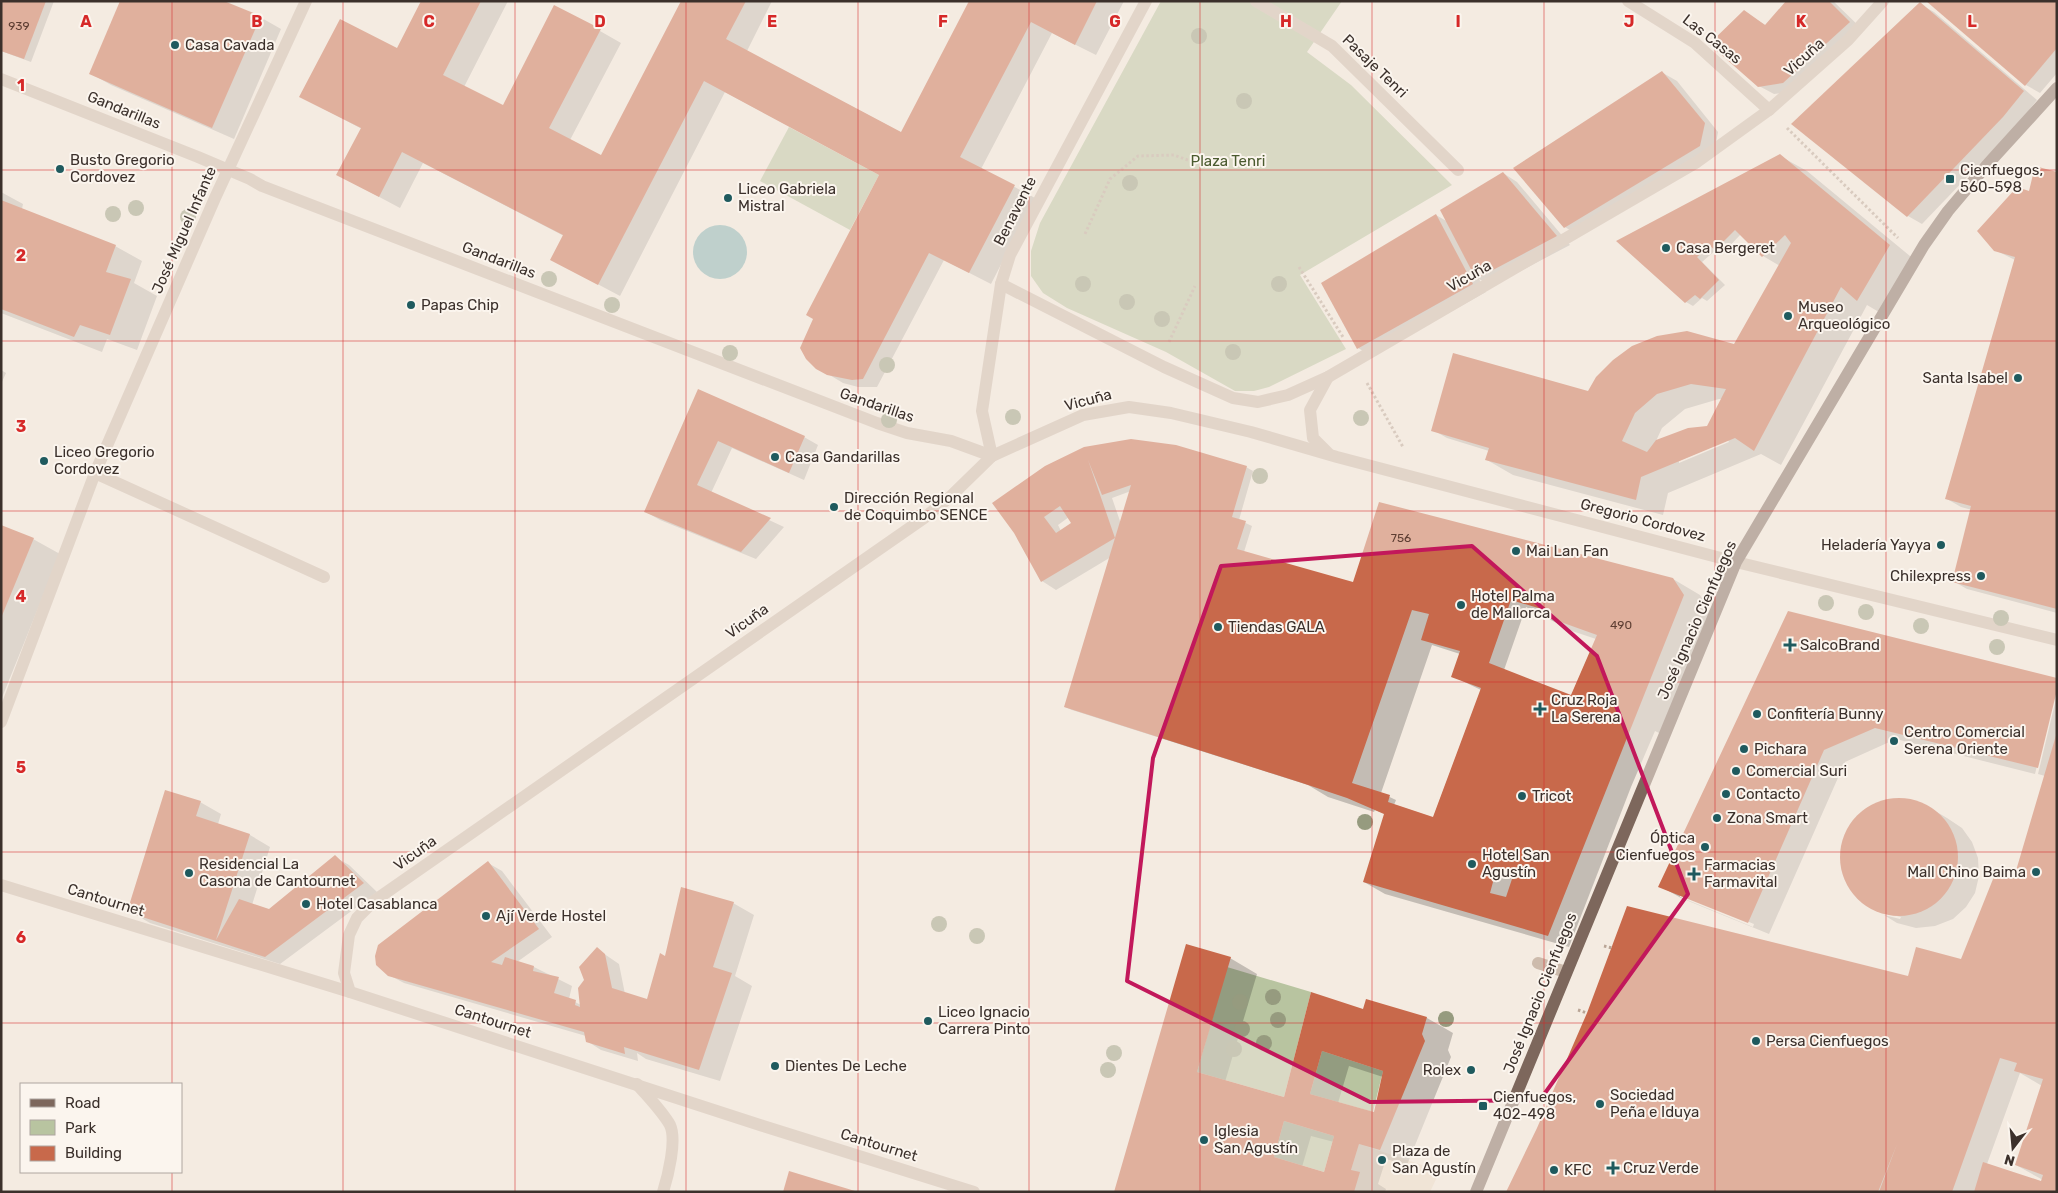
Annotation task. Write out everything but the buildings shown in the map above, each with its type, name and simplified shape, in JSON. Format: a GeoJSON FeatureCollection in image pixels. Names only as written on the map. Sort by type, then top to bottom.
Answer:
{"type":"FeatureCollection","features":[{"type":"Feature","properties":{"kind":"main road","name":"José Ignacio Cienfuegos"},"geometry":{"type":"LineString","coordinates":[[1476,1192],[1736,562],[1924,245],[1948,211],[2057,88]]}},
{"type":"Feature","properties":{"kind":"street","name":"José Miguel Infante"},"geometry":{"type":"LineString","coordinates":[[1,722],[95,474],[228,171],[306,1]]}},
{"type":"Feature","properties":{"kind":"street","name":"Benavente"},"geometry":{"type":"LineString","coordinates":[[992,456],[982,410],[1001,284],[1010,255],[1028,218],[1146,1]]}},
{"type":"Feature","properties":{"kind":"street","name":"Pasaje Tenri"},"geometry":{"type":"LineString","coordinates":[[1256,1],[1332,46],[1458,170]]}},
{"type":"Feature","properties":{"kind":"street","name":"Las Casas"},"geometry":{"type":"LineString","coordinates":[[1628,1],[1695,42],[1769,110]]}},
{"type":"Feature","properties":{"kind":"street","name":"Vicuña"},"geometry":{"type":"LineString","coordinates":[[1001,284],[1164,367],[1233,398],[1258,402],[1288,395],[1328,377],[1697,162],[1769,110],[1848,40],[1883,1]]}},
{"type":"Feature","properties":{"kind":"street","name":"Gandarillas"},"geometry":{"type":"LineString","coordinates":[[1,79],[198,157],[271,190],[877,423],[907,433],[951,441],[992,456]]}},
{"type":"Feature","properties":{"kind":"street"},"geometry":{"type":"LineString","coordinates":[[1328,377],[1310,410],[1313,438],[1330,455]]}},
{"type":"Feature","properties":{"kind":"street","name":"Vicuña"},"geometry":{"type":"LineString","coordinates":[[350,992],[344,973],[349,935],[357,918],[374,901],[924,518],[950,497],[992,456],[1083,415],[1129,407],[1171,413],[1251,432]]}},
{"type":"Feature","properties":{"kind":"street","name":"Gregorio Cordovez"},"geometry":{"type":"LineString","coordinates":[[1251,432],[1330,455],[1736,562],[2057,640]]}},
{"type":"Feature","properties":{"kind":"street"},"geometry":{"type":"LineString","coordinates":[[95,474],[324,577]]}},
{"type":"Feature","properties":{"kind":"street","name":"Cantournet"},"geometry":{"type":"LineString","coordinates":[[1,885],[350,992],[763,1126],[974,1192]]}},
{"type":"Feature","properties":{"kind":"street"},"geometry":{"type":"LineString","coordinates":[[1538,963],[1566,972]]}},
{"type":"Feature","properties":{"kind":"street"},"geometry":{"type":"LineString","coordinates":[[638,1084],[670,1126],[672,1152],[670,1172],[663,1192]]}},
{"type":"Feature","properties":{"kind":"path"},"geometry":{"type":"LineString","coordinates":[[1769,110],[1900,240],[1924,245]]}},
{"type":"Feature","properties":{"kind":"path"},"geometry":{"type":"LineString","coordinates":[[1085,234],[1110,180],[1138,156],[1174,155],[1193,162]]}},
{"type":"Feature","properties":{"kind":"path"},"geometry":{"type":"LineString","coordinates":[[1299,267],[1343,337]]}},
{"type":"Feature","properties":{"kind":"path"},"geometry":{"type":"LineString","coordinates":[[1168,346],[1195,286]]}},
{"type":"Feature","properties":{"kind":"path"},"geometry":{"type":"LineString","coordinates":[[1363,376],[1406,452]]}},
{"type":"Feature","properties":{"kind":"highlighted area"},"geometry":{"type":"Polygon","coordinates":[[[1472,546],[1597,656],[1688,894],[1540,1100],[1370,1102],[1127,981],[1153,758],[1221,566],[1472,546]]]}},
{"type":"Feature","properties":{"kind":"green space","name":"Plaza Tenri"},"geometry":{"type":"Polygon","coordinates":[[[1161,1],[1342,1],[1307,52],[1351,85],[1452,185],[1300,275],[1346,349],[1269,387],[1254,391],[1235,391],[1166,352],[1067,308],[1043,293],[1031,276],[1031,251],[1040,223],[1161,1]]]}},
{"type":"Feature","properties":{"kind":"green space"},"geometry":{"type":"Polygon","coordinates":[[[789,127],[879,175],[850,230],[760,181],[789,127]]]}},
{"type":"Feature","properties":{"kind":"green space"},"geometry":{"type":"Polygon","coordinates":[[[1227,967],[1311,992],[1284,1097],[1197,1072],[1227,967]]]}},
{"type":"Feature","properties":{"kind":"green space"},"geometry":{"type":"Polygon","coordinates":[[[1322,1051],[1383,1071],[1373,1112],[1310,1094],[1322,1051]]]}},
{"type":"Feature","properties":{"kind":"green space"},"geometry":{"type":"Polygon","coordinates":[[[1284,1121],[1334,1136],[1324,1172],[1274,1157],[1284,1121]]]}},
{"type":"Feature","properties":{"kind":"shaded area","name":"Plaza de San Agustín"},"geometry":{"type":"Polygon","coordinates":[[[1359,1144],[1440,1171],[1430,1192],[1354,1192],[1351,1170],[1359,1144]]]}},
{"type":"Feature","properties":{"kind":"water"},"geometry":{"type":"Polygon","coordinates":[[[720,225],[730,227],[739,233],[745,242],[747,252],[745,262],[739,271],[730,277],[720,279],[710,277],[701,271],[695,262],[693,252],[695,242],[701,233],[710,227],[720,225]]]}},
{"type":"Feature","properties":{"kind":"place","name":"Casa Cavada"},"geometry":{"type":"Point","coordinates":[175,45]}},
{"type":"Feature","properties":{"kind":"place","name":"Busto Gregorio Cordovez"},"geometry":{"type":"Point","coordinates":[60,169]}},
{"type":"Feature","properties":{"kind":"place","name":"Cienfuegos, 560-598"},"geometry":{"type":"Point","coordinates":[1950,179]}},
{"type":"Feature","properties":{"kind":"place","name":"Liceo Gabriela Mistral"},"geometry":{"type":"Point","coordinates":[728,198]}},
{"type":"Feature","properties":{"kind":"place","name":"Casa Bergeret"},"geometry":{"type":"Point","coordinates":[1666,248]}},
{"type":"Feature","properties":{"kind":"place","name":"Papas Chip"},"geometry":{"type":"Point","coordinates":[411,305]}},
{"type":"Feature","properties":{"kind":"place","name":"Museo Arqueológico"},"geometry":{"type":"Point","coordinates":[1788,316]}},
{"type":"Feature","properties":{"kind":"place","name":"Santa Isabel"},"geometry":{"type":"Point","coordinates":[2018,378]}},
{"type":"Feature","properties":{"kind":"place","name":"Casa Gandarillas"},"geometry":{"type":"Point","coordinates":[775,457]}},
{"type":"Feature","properties":{"kind":"place","name":"Liceo Gregorio Cordovez"},"geometry":{"type":"Point","coordinates":[44,461]}},
{"type":"Feature","properties":{"kind":"place","name":"Dirección Regional de Coquimbo SENCE"},"geometry":{"type":"Point","coordinates":[834,507]}},
{"type":"Feature","properties":{"kind":"place","name":"Heladería Yayya"},"geometry":{"type":"Point","coordinates":[1941,545]}},
{"type":"Feature","properties":{"kind":"place","name":"Mai Lan Fan"},"geometry":{"type":"Point","coordinates":[1516,551]}},
{"type":"Feature","properties":{"kind":"place","name":"Chilexpress"},"geometry":{"type":"Point","coordinates":[1981,576]}},
{"type":"Feature","properties":{"kind":"place","name":"Hotel Palma de Mallorca"},"geometry":{"type":"Point","coordinates":[1461,605]}},
{"type":"Feature","properties":{"kind":"place","name":"Tiendas GALA"},"geometry":{"type":"Point","coordinates":[1218,627]}},
{"type":"Feature","properties":{"kind":"place","name":"SalcoBrand"},"geometry":{"type":"Point","coordinates":[1790,645]}},
{"type":"Feature","properties":{"kind":"place","name":"Cruz Roja La Serena"},"geometry":{"type":"Point","coordinates":[1540,709]}},
{"type":"Feature","properties":{"kind":"place","name":"Confitería Bunny"},"geometry":{"type":"Point","coordinates":[1757,714]}},
{"type":"Feature","properties":{"kind":"place","name":"Centro Comercial Serena Oriente"},"geometry":{"type":"Point","coordinates":[1894,741]}},
{"type":"Feature","properties":{"kind":"place","name":"Pichara"},"geometry":{"type":"Point","coordinates":[1744,749]}},
{"type":"Feature","properties":{"kind":"place","name":"Comercial Suri"},"geometry":{"type":"Point","coordinates":[1736,771]}},
{"type":"Feature","properties":{"kind":"place","name":"Contacto"},"geometry":{"type":"Point","coordinates":[1726,794]}},
{"type":"Feature","properties":{"kind":"place","name":"Tricot"},"geometry":{"type":"Point","coordinates":[1522,796]}},
{"type":"Feature","properties":{"kind":"place","name":"Zona Smart"},"geometry":{"type":"Point","coordinates":[1717,818]}},
{"type":"Feature","properties":{"kind":"place","name":"Óptica Cienfuegos"},"geometry":{"type":"Point","coordinates":[1705,847]}},
{"type":"Feature","properties":{"kind":"place","name":"Hotel San Agustín"},"geometry":{"type":"Point","coordinates":[1472,864]}},
{"type":"Feature","properties":{"kind":"place","name":"Mall Chino Baima"},"geometry":{"type":"Point","coordinates":[2036,872]}},
{"type":"Feature","properties":{"kind":"place","name":"Residencial La Casona de Cantournet"},"geometry":{"type":"Point","coordinates":[189,873]}},
{"type":"Feature","properties":{"kind":"place","name":"Farmacias Farmavital"},"geometry":{"type":"Point","coordinates":[1694,874]}},
{"type":"Feature","properties":{"kind":"place","name":"Hotel Casablanca"},"geometry":{"type":"Point","coordinates":[306,904]}},
{"type":"Feature","properties":{"kind":"place","name":"Ají Verde Hostel"},"geometry":{"type":"Point","coordinates":[486,916]}},
{"type":"Feature","properties":{"kind":"place","name":"Liceo Ignacio Carrera Pinto"},"geometry":{"type":"Point","coordinates":[928,1021]}},
{"type":"Feature","properties":{"kind":"place","name":"Persa Cienfuegos"},"geometry":{"type":"Point","coordinates":[1756,1041]}},
{"type":"Feature","properties":{"kind":"place","name":"Dientes De Leche"},"geometry":{"type":"Point","coordinates":[775,1066]}},
{"type":"Feature","properties":{"kind":"place","name":"Rolex"},"geometry":{"type":"Point","coordinates":[1471,1070]}},
{"type":"Feature","properties":{"kind":"place","name":"Sociedad Peña e Iduya"},"geometry":{"type":"Point","coordinates":[1600,1104]}},
{"type":"Feature","properties":{"kind":"place","name":"Cienfuegos, 402-498"},"geometry":{"type":"Point","coordinates":[1483,1106]}},
{"type":"Feature","properties":{"kind":"place","name":"Iglesia San Agustín"},"geometry":{"type":"Point","coordinates":[1204,1140]}},
{"type":"Feature","properties":{"kind":"place","name":"Plaza de San Agustín"},"geometry":{"type":"Point","coordinates":[1382,1160]}},
{"type":"Feature","properties":{"kind":"place","name":"Cruz Verde"},"geometry":{"type":"Point","coordinates":[1613,1168]}},
{"type":"Feature","properties":{"kind":"place","name":"KFC"},"geometry":{"type":"Point","coordinates":[1554,1170]}}]}
